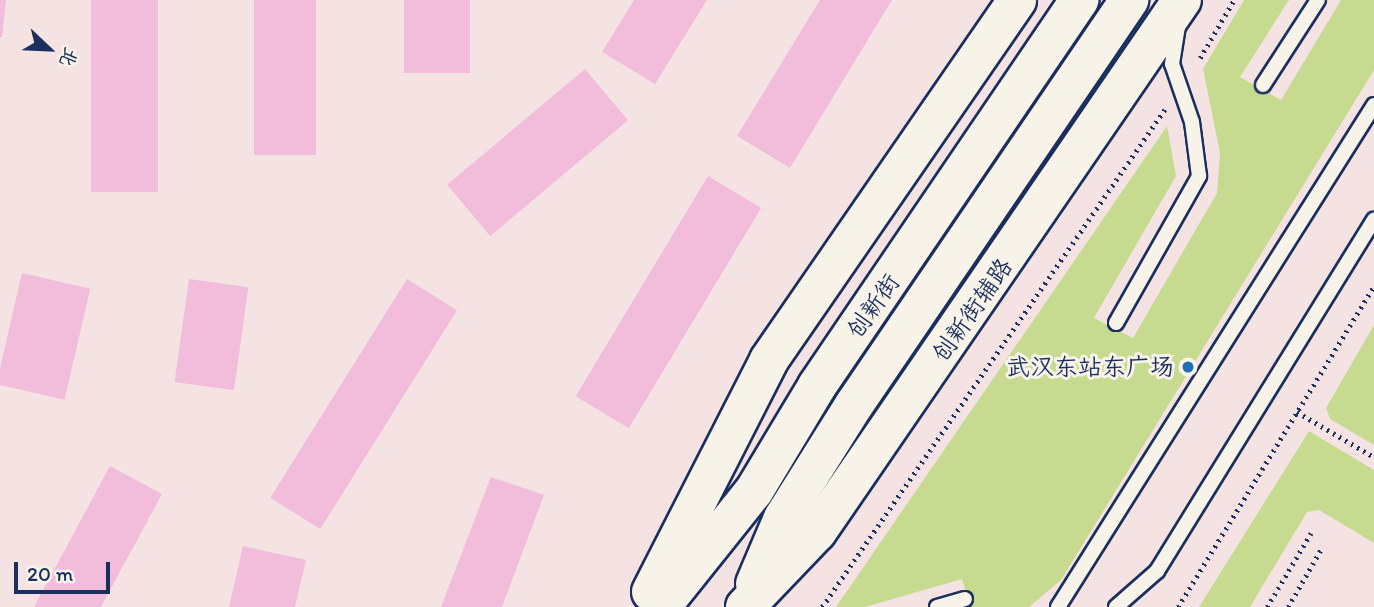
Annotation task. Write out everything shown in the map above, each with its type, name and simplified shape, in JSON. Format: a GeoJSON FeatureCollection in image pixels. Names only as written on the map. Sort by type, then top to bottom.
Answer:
{"type":"FeatureCollection","features":[{"type":"Feature","properties":{"kind":"street"},"geometry":{"type":"LineString","coordinates":[[643,607],[769,360],[1017,0]]}},
{"type":"Feature","properties":{"kind":"street","name":"创新街"},"geometry":{"type":"LineString","coordinates":[[661,607],[754,491],[817,386],[1079,0]]}},
{"type":"Feature","properties":{"kind":"street","name":"创新街"},"geometry":{"type":"LineString","coordinates":[[745,607],[797,496],[1129,0]]}},
{"type":"Feature","properties":{"kind":"street","name":"创新街辅路"},"geometry":{"type":"LineString","coordinates":[[745,607],[817,532],[1182,0]]}},
{"type":"Feature","properties":{"kind":"lane"},"geometry":{"type":"LineString","coordinates":[[1116,323],[1199,176],[1192,122],[1172,64],[1182,0]]}},
{"type":"Feature","properties":{"kind":"lane"},"geometry":{"type":"LineString","coordinates":[[1263,85],[1318,0]]}},
{"type":"Feature","properties":{"kind":"lane"},"geometry":{"type":"LineString","coordinates":[[1058,607],[1374,105]]}},
{"type":"Feature","properties":{"kind":"lane"},"geometry":{"type":"LineString","coordinates":[[1116,607],[1157,571],[1374,220]]}},
{"type":"Feature","properties":{"kind":"lane"},"geometry":{"type":"LineString","coordinates":[[937,607],[965,599]]}},
{"type":"Feature","properties":{"kind":"path"},"geometry":{"type":"LineString","coordinates":[[1200,58],[1234,0]]}},
{"type":"Feature","properties":{"kind":"path"},"geometry":{"type":"LineString","coordinates":[[822,607],[1166,108]]}},
{"type":"Feature","properties":{"kind":"path"},"geometry":{"type":"LineString","coordinates":[[1178,607],[1374,286]]}},
{"type":"Feature","properties":{"kind":"path"},"geometry":{"type":"LineString","coordinates":[[1297,412],[1374,457]]}},
{"type":"Feature","properties":{"kind":"path"},"geometry":{"type":"LineString","coordinates":[[1267,607],[1311,533]]}},
{"type":"Feature","properties":{"kind":"path"},"geometry":{"type":"LineString","coordinates":[[1288,607],[1323,546]]}},
{"type":"Feature","properties":{"kind":"green space"},"geometry":{"type":"Polygon","coordinates":[[[1244,0],[1289,0],[1240,77],[1281,100],[1341,0],[1374,0],[1374,70],[1061,580],[1029,607],[970,607],[962,579],[865,607],[836,607],[1167,126],[1176,176],[1094,318],[1133,338],[1217,193],[1220,153],[1203,69],[1244,0]]]}},
{"type":"Feature","properties":{"kind":"green space"},"geometry":{"type":"Polygon","coordinates":[[[1374,325],[1374,445],[1330,419],[1326,408],[1374,325]]]}},
{"type":"Feature","properties":{"kind":"green space"},"geometry":{"type":"Polygon","coordinates":[[[1309,431],[1374,470],[1374,543],[1319,510],[1307,512],[1250,607],[1199,607],[1309,431]]]}},
{"type":"Feature","properties":{"kind":"building"},"geometry":{"type":"Polygon","coordinates":[[[0,0],[6,0],[2,37],[0,37],[0,0]]]}},
{"type":"Feature","properties":{"kind":"building"},"geometry":{"type":"Polygon","coordinates":[[[91,0],[158,0],[158,192],[91,192],[91,0]]]}},
{"type":"Feature","properties":{"kind":"building"},"geometry":{"type":"Polygon","coordinates":[[[254,0],[316,0],[316,155],[254,155],[254,0]]]}},
{"type":"Feature","properties":{"kind":"building"},"geometry":{"type":"Polygon","coordinates":[[[404,0],[470,0],[470,73],[404,73],[404,0]]]}},
{"type":"Feature","properties":{"kind":"building"},"geometry":{"type":"Polygon","coordinates":[[[634,0],[707,0],[655,84],[602,52],[634,0]]]}},
{"type":"Feature","properties":{"kind":"building"},"geometry":{"type":"Polygon","coordinates":[[[820,0],[892,0],[790,168],[737,136],[820,0]]]}},
{"type":"Feature","properties":{"kind":"building"},"geometry":{"type":"Polygon","coordinates":[[[585,69],[628,120],[490,236],[447,185],[585,69]]]}},
{"type":"Feature","properties":{"kind":"building"},"geometry":{"type":"Polygon","coordinates":[[[708,176],[761,208],[629,428],[576,396],[708,176]]]}},
{"type":"Feature","properties":{"kind":"building"},"geometry":{"type":"Polygon","coordinates":[[[22,273],[90,289],[65,400],[0,385],[0,368],[22,273]]]}},
{"type":"Feature","properties":{"kind":"building"},"geometry":{"type":"Polygon","coordinates":[[[189,279],[248,287],[234,390],[175,382],[189,279]]]}},
{"type":"Feature","properties":{"kind":"building"},"geometry":{"type":"Polygon","coordinates":[[[407,279],[457,310],[320,529],[270,498],[407,279]]]}},
{"type":"Feature","properties":{"kind":"building"},"geometry":{"type":"Polygon","coordinates":[[[110,466],[162,494],[101,607],[34,607],[110,466]]]}},
{"type":"Feature","properties":{"kind":"building"},"geometry":{"type":"Polygon","coordinates":[[[491,477],[544,495],[502,607],[441,607],[491,477]]]}},
{"type":"Feature","properties":{"kind":"building"},"geometry":{"type":"Polygon","coordinates":[[[243,546],[306,560],[295,607],[229,607],[243,546]]]}},
{"type":"Feature","properties":{"kind":"place","name":"武汉东站东广场"},"geometry":{"type":"Point","coordinates":[1188,367]}}]}
